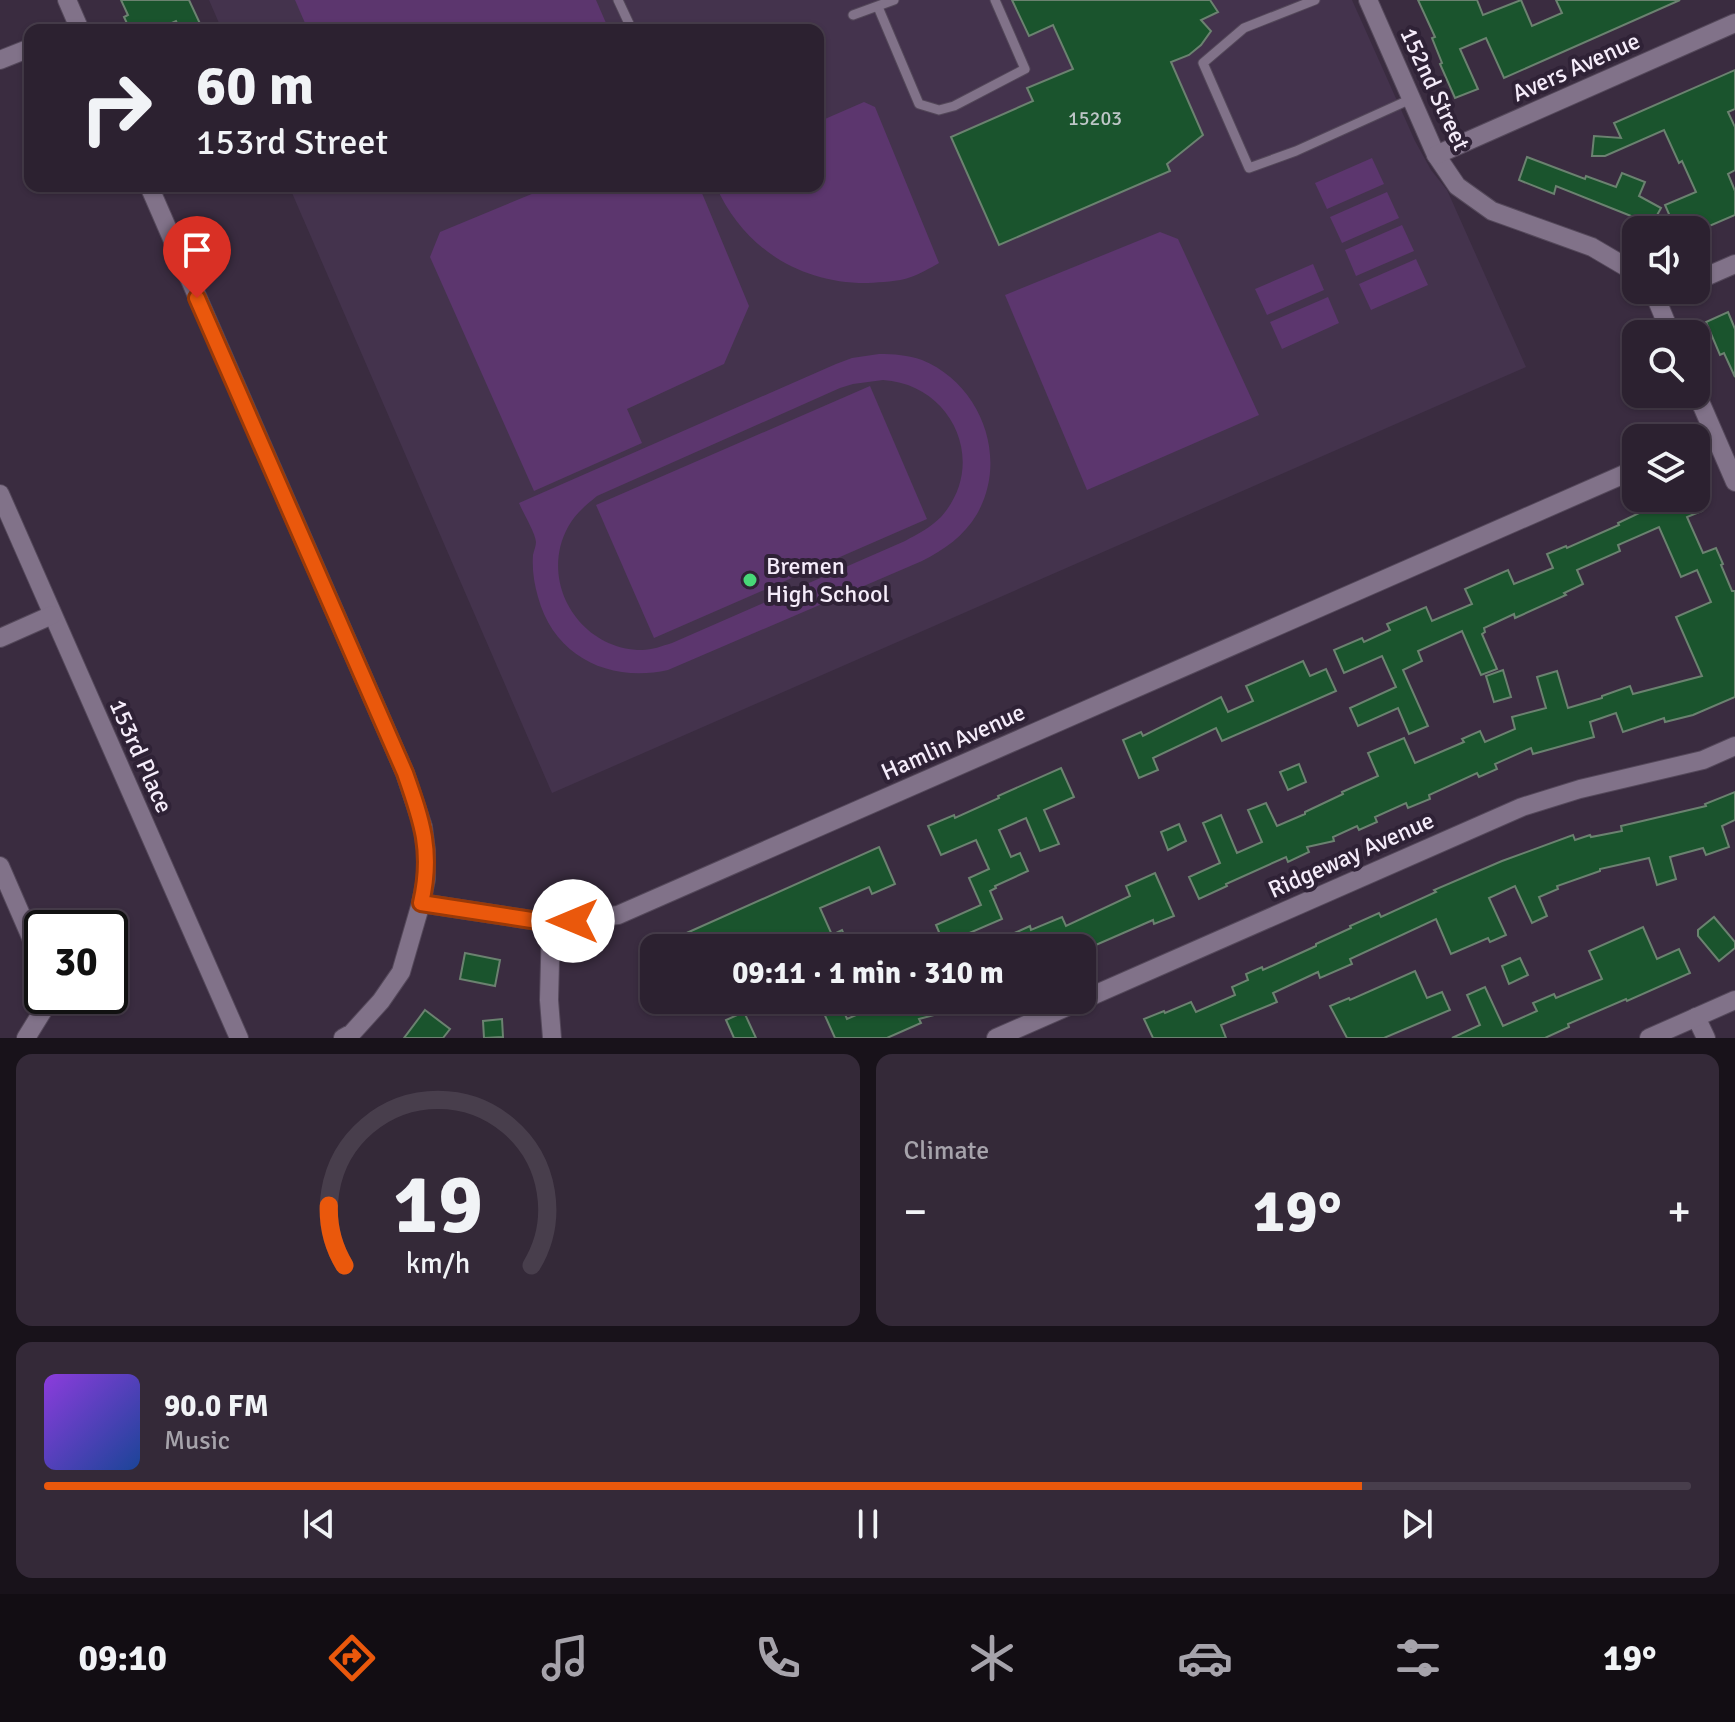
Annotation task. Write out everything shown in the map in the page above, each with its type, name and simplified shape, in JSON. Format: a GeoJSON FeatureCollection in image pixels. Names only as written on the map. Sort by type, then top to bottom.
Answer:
{"type":"FeatureCollection","features":[{"type":"Feature","properties":{"kind":"street"},"geometry":{"type":"LineString","coordinates":[[67,0],[75,24]]}},
{"type":"Feature","properties":{"kind":"street","name":"152nd Street"},"geometry":{"type":"LineString","coordinates":[[1368,0],[1436,155],[1457,186],[1492,211],[1592,247],[1622,265]]}},
{"type":"Feature","properties":{"kind":"street","name":"Avers Avenue"},"geometry":{"type":"LineString","coordinates":[[1436,155],[1735,23]]}},
{"type":"Feature","properties":{"kind":"street"},"geometry":{"type":"LineString","coordinates":[[0,60],[24,50]]}},
{"type":"Feature","properties":{"kind":"street"},"geometry":{"type":"LineString","coordinates":[[152,192],[405,773],[423,827],[426,879],[401,972],[381,1001],[352,1033],[343,1038]]}},
{"type":"Feature","properties":{"kind":"street"},"geometry":{"type":"LineString","coordinates":[[1710,275],[1735,264]]}},
{"type":"Feature","properties":{"kind":"street"},"geometry":{"type":"LineString","coordinates":[[1703,408],[1735,482]]}},
{"type":"Feature","properties":{"kind":"street"},"geometry":{"type":"LineString","coordinates":[[1710,437],[1714,435]]}},
{"type":"Feature","properties":{"kind":"street","name":"Hamlin Avenue"},"geometry":{"type":"LineString","coordinates":[[421,903],[551,923],[618,915],[1622,475]]}},
{"type":"Feature","properties":{"kind":"street","name":"153rd Place"},"geometry":{"type":"LineString","coordinates":[[0,494],[239,1038]]}},
{"type":"Feature","properties":{"kind":"street"},"geometry":{"type":"LineString","coordinates":[[0,638],[52,615]]}},
{"type":"Feature","properties":{"kind":"street","name":"Ridgeway Avenue"},"geometry":{"type":"LineString","coordinates":[[996,1038],[1522,807],[1580,789],[1703,760],[1735,746]]}},
{"type":"Feature","properties":{"kind":"street"},"geometry":{"type":"LineString","coordinates":[[0,866],[24,921]]}},
{"type":"Feature","properties":{"kind":"street"},"geometry":{"type":"LineString","coordinates":[[551,923],[549,1000],[552,1038]]}},
{"type":"Feature","properties":{"kind":"street"},"geometry":{"type":"LineString","coordinates":[[1649,1038],[1735,1000]]}},
{"type":"Feature","properties":{"kind":"street"},"geometry":{"type":"LineString","coordinates":[[26,1038],[39,1014]]}},
{"type":"Feature","properties":{"kind":"street"},"geometry":{"type":"LineString","coordinates":[[1696,1017],[1706,1038]]}},
{"type":"Feature","properties":{"kind":"lane"},"geometry":{"type":"LineString","coordinates":[[618,0],[629,24]]}},
{"type":"Feature","properties":{"kind":"lane"},"geometry":{"type":"LineString","coordinates":[[853,15],[894,0]]}},
{"type":"Feature","properties":{"kind":"lane"},"geometry":{"type":"LineString","coordinates":[[878,7],[919,104],[939,110],[954,106],[1025,69],[995,0]]}},
{"type":"Feature","properties":{"kind":"lane"},"geometry":{"type":"LineString","coordinates":[[1315,0],[1244,28],[1203,63],[1249,168],[1296,151],[1411,99]]}},
{"type":"Feature","properties":{"kind":"shaded area","name":"Bremen High School"},"geometry":{"type":"Polygon","coordinates":[[[209,0],[1352,0],[1415,141],[1431,170],[1447,190],[1526,367],[552,793],[292,192],[824,192],[824,24],[219,24],[209,0]]]}},
{"type":"Feature","properties":{"kind":"shaded area"},"geometry":{"type":"Polygon","coordinates":[[[295,0],[596,0],[606,24],[305,24],[295,0]]]}},
{"type":"Feature","properties":{"kind":"shaded area"},"geometry":{"type":"Polygon","coordinates":[[[864,102],[875,107],[939,263],[900,280],[843,282],[798,269],[777,258],[742,227],[719,192],[824,192],[824,119],[864,102]]]}},
{"type":"Feature","properties":{"kind":"shaded area"},"geometry":{"type":"Polygon","coordinates":[[[1372,158],[1384,184],[1327,209],[1315,183],[1372,158]]]}},
{"type":"Feature","properties":{"kind":"shaded area"},"geometry":{"type":"Polygon","coordinates":[[[537,192],[702,192],[749,306],[724,364],[627,409],[642,443],[534,491],[430,257],[440,232],[537,192]]]}},
{"type":"Feature","properties":{"kind":"shaded area"},"geometry":{"type":"Polygon","coordinates":[[[1387,192],[1399,218],[1342,243],[1330,217],[1387,192]]]}},
{"type":"Feature","properties":{"kind":"shaded area"},"geometry":{"type":"Polygon","coordinates":[[[1402,225],[1414,251],[1356,276],[1345,250],[1402,225]]]}},
{"type":"Feature","properties":{"kind":"shaded area"},"geometry":{"type":"Polygon","coordinates":[[[1160,232],[1178,239],[1259,415],[1087,490],[1005,295],[1160,232]]]}},
{"type":"Feature","properties":{"kind":"shaded area"},"geometry":{"type":"Polygon","coordinates":[[[1416,259],[1428,285],[1371,310],[1359,284],[1416,259]]]}},
{"type":"Feature","properties":{"kind":"shaded area"},"geometry":{"type":"Polygon","coordinates":[[[1313,264],[1324,290],[1267,315],[1255,289],[1313,264]]]}},
{"type":"Feature","properties":{"kind":"shaded area"},"geometry":{"type":"Polygon","coordinates":[[[1328,297],[1339,323],[1282,349],[1270,322],[1328,297]]]}},
{"type":"Feature","properties":{"kind":"shaded area"},"geometry":{"type":"Polygon","coordinates":[[[885,354],[922,360],[943,371],[960,386],[974,405],[984,425],[990,470],[977,514],[960,536],[922,561],[668,670],[625,673],[606,668],[587,661],[557,636],[538,597],[533,566],[536,542],[519,503],[852,358],[885,354]],[[883,380],[840,388],[597,496],[571,522],[560,548],[558,569],[570,609],[583,626],[600,639],[620,647],[653,649],[905,541],[929,527],[941,517],[955,496],[962,473],[962,451],[956,430],[944,411],[928,396],[907,385],[883,380]]]}},
{"type":"Feature","properties":{"kind":"shaded area"},"geometry":{"type":"Polygon","coordinates":[[[870,386],[927,519],[654,638],[596,505],[870,386]]]}},
{"type":"Feature","properties":{"kind":"building"},"geometry":{"type":"Polygon","coordinates":[[[121,0],[189,0],[200,24],[177,24],[176,21],[169,24],[127,24],[124,17],[128,15],[121,0]]]}},
{"type":"Feature","properties":{"kind":"building"},"geometry":{"type":"Polygon","coordinates":[[[1012,0],[1210,0],[1218,12],[1201,20],[1211,31],[1201,45],[1189,55],[1171,62],[1203,135],[1167,164],[1170,171],[999,245],[951,137],[1033,101],[1027,88],[1073,69],[1053,25],[1029,36],[1012,0]]]}},
{"type":"Feature","properties":{"kind":"building"},"geometry":{"type":"Polygon","coordinates":[[[1418,0],[1477,0],[1483,15],[1521,0],[1532,26],[1562,13],[1556,0],[1680,0],[1504,78],[1486,38],[1460,49],[1478,89],[1455,98],[1440,64],[1432,38],[1435,37],[1418,0]]]}},
{"type":"Feature","properties":{"kind":"building"},"geometry":{"type":"Polygon","coordinates":[[[1735,70],[1735,109],[1728,112],[1735,127],[1735,170],[1728,174],[1735,191],[1735,215],[1710,226],[1710,216],[1670,216],[1665,205],[1696,192],[1664,130],[1605,156],[1592,156],[1594,136],[1621,138],[1614,123],[1735,70]]]}},
{"type":"Feature","properties":{"kind":"building"},"geometry":{"type":"Polygon","coordinates":[[[1527,157],[1616,187],[1622,173],[1645,182],[1639,196],[1661,208],[1657,216],[1631,216],[1556,186],[1554,194],[1519,180],[1527,157]]]}},
{"type":"Feature","properties":{"kind":"building"},"geometry":{"type":"Polygon","coordinates":[[[1728,312],[1735,329],[1735,377],[1724,353],[1720,355],[1710,331],[1710,320],[1728,312]]]}},
{"type":"Feature","properties":{"kind":"building"},"geometry":{"type":"Polygon","coordinates":[[[1641,512],[1700,512],[1687,517],[1703,553],[1716,548],[1732,591],[1735,591],[1735,697],[1693,715],[1665,722],[1664,718],[1623,732],[1616,713],[1590,722],[1594,737],[1533,754],[1531,748],[1495,764],[1497,769],[1479,777],[1477,773],[1408,808],[1406,803],[1375,817],[1377,822],[1359,830],[1357,826],[1333,837],[1334,841],[1307,847],[1309,852],[1288,862],[1286,857],[1199,899],[1189,877],[1220,863],[1203,823],[1221,815],[1237,853],[1262,842],[1248,810],[1266,803],[1277,826],[1378,776],[1368,753],[1404,738],[1415,763],[1464,742],[1462,739],[1480,731],[1485,742],[1515,729],[1512,717],[1546,708],[1537,677],[1557,671],[1568,708],[1630,686],[1633,694],[1702,676],[1676,617],[1711,602],[1697,570],[1681,577],[1659,527],[1618,545],[1620,551],[1577,570],[1583,584],[1564,593],[1566,595],[1484,628],[1482,634],[1497,669],[1481,675],[1462,631],[1418,651],[1422,661],[1403,670],[1428,726],[1409,734],[1398,708],[1358,726],[1350,708],[1396,687],[1382,656],[1344,673],[1334,650],[1362,638],[1364,642],[1390,630],[1387,624],[1426,607],[1432,621],[1472,604],[1465,589],[1508,570],[1514,584],[1553,568],[1547,554],[1567,548],[1641,512]]]}},
{"type":"Feature","properties":{"kind":"building"},"geometry":{"type":"Polygon","coordinates":[[[1303,661],[1310,676],[1326,669],[1336,691],[1222,741],[1216,728],[1153,758],[1158,770],[1139,778],[1123,740],[1141,732],[1143,736],[1221,697],[1228,712],[1253,701],[1246,686],[1303,661]]]}},
{"type":"Feature","properties":{"kind":"building"},"geometry":{"type":"Polygon","coordinates":[[[1503,670],[1511,697],[1494,702],[1486,676],[1503,670]]]}},
{"type":"Feature","properties":{"kind":"building"},"geometry":{"type":"Polygon","coordinates":[[[1299,764],[1306,782],[1288,790],[1280,772],[1299,764]]]}},
{"type":"Feature","properties":{"kind":"building"},"geometry":{"type":"Polygon","coordinates":[[[1061,768],[1074,797],[1044,810],[1059,844],[1040,851],[1026,818],[999,830],[1011,857],[1020,853],[1028,871],[990,891],[1002,919],[967,934],[940,934],[936,925],[981,905],[969,878],[989,869],[976,840],[941,855],[928,826],[954,815],[955,818],[1061,768]]]}},
{"type":"Feature","properties":{"kind":"building"},"geometry":{"type":"Polygon","coordinates":[[[1735,792],[1735,820],[1722,826],[1729,847],[1706,855],[1703,848],[1670,857],[1676,879],[1657,885],[1649,858],[1600,869],[1557,886],[1558,889],[1539,897],[1547,916],[1532,923],[1515,886],[1489,898],[1506,935],[1490,942],[1488,938],[1451,954],[1436,919],[1350,959],[1352,964],[1320,978],[1318,972],[1273,993],[1277,1002],[1221,1025],[1226,1038],[1153,1038],[1144,1019],[1191,1002],[1196,1012],[1235,995],[1232,987],[1248,980],[1246,974],[1262,967],[1263,970],[1316,946],[1350,926],[1379,913],[1381,917],[1502,861],[1573,835],[1575,840],[1622,831],[1621,826],[1706,806],[1735,792]]]}},
{"type":"Feature","properties":{"kind":"building"},"geometry":{"type":"Polygon","coordinates":[[[1179,824],[1186,841],[1168,850],[1161,832],[1179,824]]]}},
{"type":"Feature","properties":{"kind":"building"},"geometry":{"type":"Polygon","coordinates":[[[879,847],[895,884],[872,894],[869,887],[820,908],[832,934],[684,934],[879,847]]]}},
{"type":"Feature","properties":{"kind":"building"},"geometry":{"type":"Polygon","coordinates":[[[1155,873],[1174,916],[1154,924],[1153,920],[1096,945],[1096,934],[1012,934],[1062,917],[1066,926],[1130,896],[1126,886],[1155,873]]]}},
{"type":"Feature","properties":{"kind":"building"},"geometry":{"type":"Polygon","coordinates":[[[1714,917],[1735,942],[1735,948],[1719,961],[1698,936],[1698,930],[1714,917]]]}},
{"type":"Feature","properties":{"kind":"building"},"geometry":{"type":"Polygon","coordinates":[[[1643,927],[1657,959],[1679,949],[1690,973],[1568,1024],[1569,1027],[1545,1038],[1452,1038],[1480,1025],[1467,995],[1485,987],[1503,1026],[1537,1011],[1533,1003],[1554,994],[1556,998],[1602,979],[1589,951],[1643,927]]]}},
{"type":"Feature","properties":{"kind":"building"},"geometry":{"type":"Polygon","coordinates":[[[465,953],[500,960],[495,986],[460,979],[465,953]]]}},
{"type":"Feature","properties":{"kind":"building"},"geometry":{"type":"Polygon","coordinates":[[[1520,958],[1528,975],[1509,984],[1502,966],[1520,958]]]}},
{"type":"Feature","properties":{"kind":"building"},"geometry":{"type":"Polygon","coordinates":[[[1415,971],[1427,998],[1442,992],[1450,1010],[1384,1038],[1347,1038],[1330,1006],[1415,971]]]}},
{"type":"Feature","properties":{"kind":"building"},"geometry":{"type":"Polygon","coordinates":[[[425,1010],[450,1029],[443,1038],[404,1038],[425,1010]]]}},
{"type":"Feature","properties":{"kind":"building"},"geometry":{"type":"Polygon","coordinates":[[[745,1014],[756,1038],[734,1038],[726,1020],[745,1014]]]}},
{"type":"Feature","properties":{"kind":"building"},"geometry":{"type":"Polygon","coordinates":[[[824,1014],[845,1014],[847,1019],[858,1014],[938,1014],[919,1019],[921,1023],[887,1038],[835,1038],[824,1014]]]}},
{"type":"Feature","properties":{"kind":"building"},"geometry":{"type":"Polygon","coordinates":[[[502,1019],[503,1037],[484,1038],[483,1021],[502,1019]]]}},
{"type":"Feature","properties":{"kind":"place","name":"Bremen High School"},"geometry":{"type":"Point","coordinates":[750,580]}},
{"type":"Feature","properties":{"kind":"route"},"geometry":{"type":"LineString","coordinates":[[197,298],[405,773],[423,827],[426,851],[426,879],[421,903],[551,923],[573,921]]}}]}
